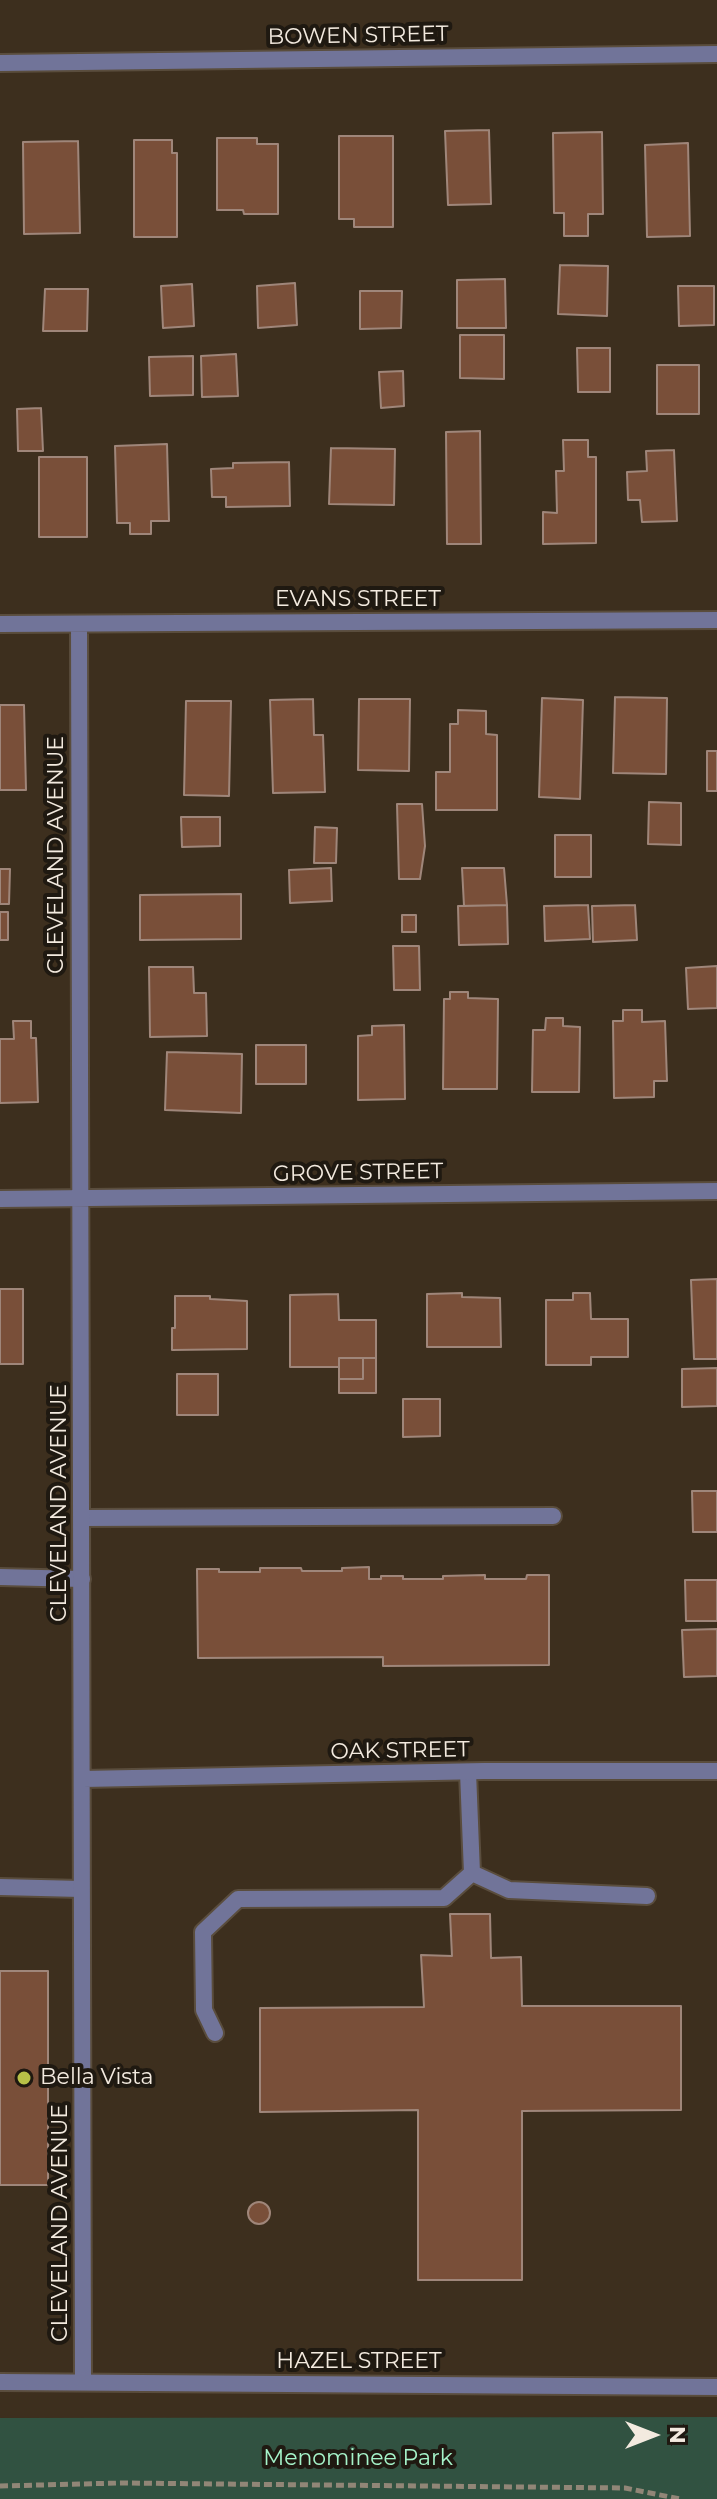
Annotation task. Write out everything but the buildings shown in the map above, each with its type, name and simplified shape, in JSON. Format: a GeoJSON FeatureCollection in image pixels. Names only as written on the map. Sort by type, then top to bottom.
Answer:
{"type":"FeatureCollection","features":[{"type":"Feature","properties":{"kind":"street","name":"BOWEN STREET"},"geometry":{"type":"LineString","coordinates":[[0,63],[717,54]]}},
{"type":"Feature","properties":{"kind":"street","name":"EVANS STREET"},"geometry":{"type":"LineString","coordinates":[[0,624],[717,620]]}},
{"type":"Feature","properties":{"kind":"street","name":"CLEVELAND AVENUE"},"geometry":{"type":"LineString","coordinates":[[79,624],[83,2382]]}},
{"type":"Feature","properties":{"kind":"street","name":"GROVE STREET"},"geometry":{"type":"LineString","coordinates":[[0,1199],[717,1191]]}},
{"type":"Feature","properties":{"kind":"street"},"geometry":{"type":"LineString","coordinates":[[82,1518],[553,1516]]}},
{"type":"Feature","properties":{"kind":"street"},"geometry":{"type":"LineString","coordinates":[[0,1577],[82,1579]]}},
{"type":"Feature","properties":{"kind":"street","name":"OAK STREET"},"geometry":{"type":"LineString","coordinates":[[83,1779],[717,1771]]}},
{"type":"Feature","properties":{"kind":"street"},"geometry":{"type":"LineString","coordinates":[[468,1772],[472,1873]]}},
{"type":"Feature","properties":{"kind":"street"},"geometry":{"type":"LineString","coordinates":[[472,1873],[509,1890],[647,1896]]}},
{"type":"Feature","properties":{"kind":"street"},"geometry":{"type":"LineString","coordinates":[[215,2033],[204,2010],[203,1932],[238,1899],[444,1898],[472,1873]]}},
{"type":"Feature","properties":{"kind":"street"},"geometry":{"type":"LineString","coordinates":[[0,1887],[81,1889]]}},
{"type":"Feature","properties":{"kind":"street","name":"HAZEL STREET"},"geometry":{"type":"LineString","coordinates":[[0,2382],[717,2387]]}},
{"type":"Feature","properties":{"kind":"path"},"geometry":{"type":"LineString","coordinates":[[0,2486],[121,2483],[625,2488],[680,2499]]}},
{"type":"Feature","properties":{"kind":"green space","name":"Menominee Park"},"geometry":{"type":"Polygon","coordinates":[[[717,2417],[717,2499],[0,2499],[0,2418],[717,2417]]]}},
{"type":"Feature","properties":{"kind":"place","name":"Bella Vista"},"geometry":{"type":"Point","coordinates":[24,2078]}}]}
